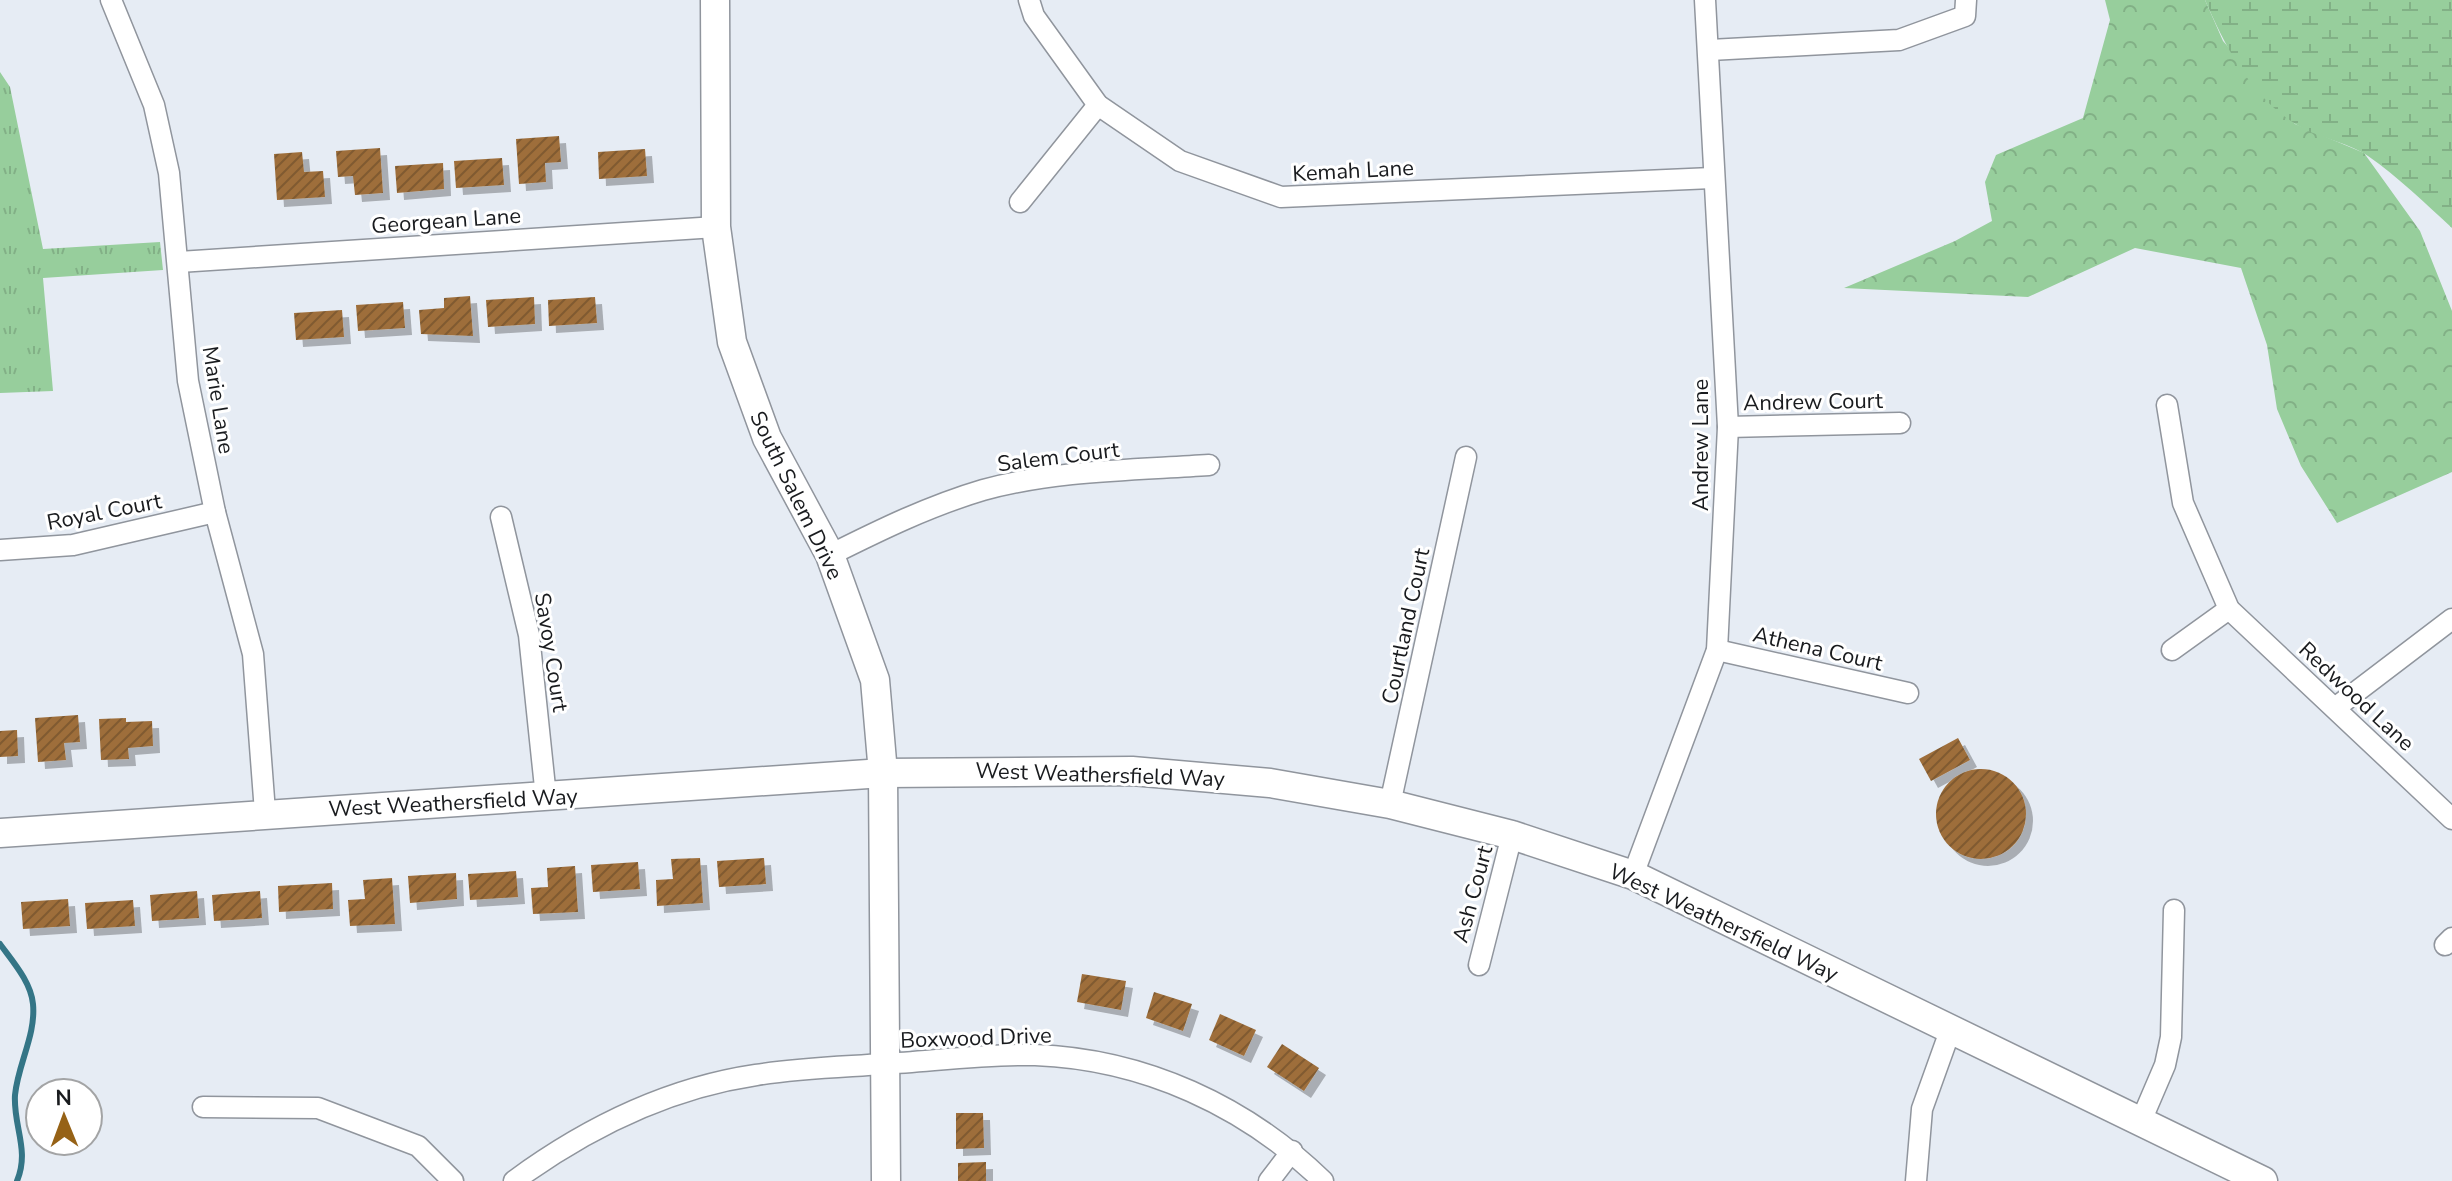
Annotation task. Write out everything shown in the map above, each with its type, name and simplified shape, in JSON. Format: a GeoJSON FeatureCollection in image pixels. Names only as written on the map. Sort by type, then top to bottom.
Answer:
{"type":"FeatureCollection","features":[{"type":"Feature","properties":{"kind":"street","name":"Marie Lane"},"geometry":{"type":"LineString","coordinates":[[111,0],[143,72],[163,137],[179,262],[188,381],[215,512],[253,654],[265,812]]}},
{"type":"Feature","properties":{"kind":"street","name":"South Salem Drive"},"geometry":{"type":"LineString","coordinates":[[715,0],[716,227],[725,311],[748,395],[767,438],[830,555],[875,680],[883,773],[886,1181]]}},
{"type":"Feature","properties":{"kind":"street","name":"Kemah Lane"},"geometry":{"type":"LineString","coordinates":[[1029,0],[1034,16],[1098,105],[1180,161],[1281,197],[1712,178]]}},
{"type":"Feature","properties":{"kind":"street","name":"Andrew Lane"},"geometry":{"type":"LineString","coordinates":[[1633,875],[1717,650],[1728,427],[1712,178],[1710,50],[1705,0]]}},
{"type":"Feature","properties":{"kind":"street"},"geometry":{"type":"LineString","coordinates":[[1710,50],[1899,40],[1965,16],[1966,0]]}},
{"type":"Feature","properties":{"kind":"street"},"geometry":{"type":"LineString","coordinates":[[1020,202],[1098,105]]}},
{"type":"Feature","properties":{"kind":"street","name":"Georgean Lane"},"geometry":{"type":"LineString","coordinates":[[179,262],[716,227]]}},
{"type":"Feature","properties":{"kind":"street","name":"Redwood Lane"},"geometry":{"type":"LineString","coordinates":[[2167,405],[2183,503],[2229,609],[2452,819]]}},
{"type":"Feature","properties":{"kind":"street","name":"Andrew Court"},"geometry":{"type":"LineString","coordinates":[[1728,427],[1900,423]]}},
{"type":"Feature","properties":{"kind":"street","name":"Courtland Court"},"geometry":{"type":"LineString","coordinates":[[1390,804],[1466,457]]}},
{"type":"Feature","properties":{"kind":"street","name":"Salem Court"},"geometry":{"type":"LineString","coordinates":[[830,555],[900,520],[985,490],[1032,480],[1209,465]]}},
{"type":"Feature","properties":{"kind":"street","name":"Royal Court"},"geometry":{"type":"LineString","coordinates":[[0,550],[73,545],[215,512]]}},
{"type":"Feature","properties":{"kind":"street","name":"Savoy Court"},"geometry":{"type":"LineString","coordinates":[[501,517],[529,635],[546,797]]}},
{"type":"Feature","properties":{"kind":"street"},"geometry":{"type":"LineString","coordinates":[[2172,650],[2229,609]]}},
{"type":"Feature","properties":{"kind":"street"},"geometry":{"type":"LineString","coordinates":[[2335,708],[2452,619]]}},
{"type":"Feature","properties":{"kind":"street","name":"Athena Court"},"geometry":{"type":"LineString","coordinates":[[1717,650],[1908,693]]}},
{"type":"Feature","properties":{"kind":"street","name":"West Weathersfield Way"},"geometry":{"type":"LineString","coordinates":[[0,833],[265,812],[546,797],[883,773],[1132,771],[1270,783],[1390,804],[1512,835],[1633,875],[2141,1121],[2227,1173],[2263,1181]]}},
{"type":"Feature","properties":{"kind":"street","name":"Ash Court"},"geometry":{"type":"LineString","coordinates":[[1479,965],[1512,835]]}},
{"type":"Feature","properties":{"kind":"street"},"geometry":{"type":"LineString","coordinates":[[2141,1121],[2165,1065],[2171,1037],[2174,910]]}},
{"type":"Feature","properties":{"kind":"street"},"geometry":{"type":"LineString","coordinates":[[1916,1181],[1922,1109],[1950,1031]]}},
{"type":"Feature","properties":{"kind":"street","name":"Boxwood Drive"},"geometry":{"type":"LineString","coordinates":[[514,1181],[584,1135],[662,1100],[755,1075],[1016,1055],[1096,1062],[1197,1094],[1257,1126],[1292,1151],[1323,1181]]}},
{"type":"Feature","properties":{"kind":"street"},"geometry":{"type":"LineString","coordinates":[[203,1107],[318,1108],[418,1146],[453,1181]]}},
{"type":"Feature","properties":{"kind":"street"},"geometry":{"type":"LineString","coordinates":[[1269,1181],[1292,1151]]}},
{"type":"Feature","properties":{"kind":"green space"},"geometry":{"type":"Polygon","coordinates":[[[2105,0],[2205,0],[2223,41],[2295,124],[2364,153],[2420,231],[2452,311],[2452,472],[2337,523],[2301,466],[2277,409],[2267,345],[2241,268],[2135,248],[2028,297],[1844,288],[1955,241],[1992,221],[1985,182],[1996,155],[2083,118],[2110,20],[2105,0]]]}},
{"type":"Feature","properties":{"kind":"green space"},"geometry":{"type":"Polygon","coordinates":[[[2205,0],[2452,0],[2452,228],[2401,181],[2368,156],[2303,128],[2278,112],[2240,68],[2205,0]]]}},
{"type":"Feature","properties":{"kind":"green space"},"geometry":{"type":"Polygon","coordinates":[[[0,72],[10,87],[43,249],[160,242],[163,270],[43,278],[53,391],[0,393],[0,72]]]}},
{"type":"Feature","properties":{"kind":"building"},"geometry":{"type":"Polygon","coordinates":[[[559,136],[561,162],[545,163],[546,182],[519,184],[516,139],[559,136]]]}},
{"type":"Feature","properties":{"kind":"building"},"geometry":{"type":"Polygon","coordinates":[[[380,148],[383,193],[355,195],[353,176],[338,177],[336,151],[380,148]]]}},
{"type":"Feature","properties":{"kind":"building"},"geometry":{"type":"Polygon","coordinates":[[[645,149],[647,176],[599,179],[598,152],[645,149]]]}},
{"type":"Feature","properties":{"kind":"building"},"geometry":{"type":"Polygon","coordinates":[[[302,152],[304,172],[323,171],[325,197],[277,200],[274,154],[302,152]]]}},
{"type":"Feature","properties":{"kind":"building"},"geometry":{"type":"Polygon","coordinates":[[[502,158],[504,185],[456,188],[454,161],[502,158]]]}},
{"type":"Feature","properties":{"kind":"building"},"geometry":{"type":"Polygon","coordinates":[[[443,163],[444,189],[397,193],[395,166],[443,163]]]}},
{"type":"Feature","properties":{"kind":"building"},"geometry":{"type":"Polygon","coordinates":[[[470,296],[473,336],[421,334],[419,310],[444,308],[444,298],[470,296]]]}},
{"type":"Feature","properties":{"kind":"building"},"geometry":{"type":"Polygon","coordinates":[[[534,297],[535,324],[488,327],[486,300],[534,297]]]}},
{"type":"Feature","properties":{"kind":"building"},"geometry":{"type":"Polygon","coordinates":[[[595,297],[597,323],[549,326],[548,300],[595,297]]]}},
{"type":"Feature","properties":{"kind":"building"},"geometry":{"type":"Polygon","coordinates":[[[403,302],[405,328],[358,331],[356,305],[403,302]]]}},
{"type":"Feature","properties":{"kind":"building"},"geometry":{"type":"Polygon","coordinates":[[[342,310],[344,337],[296,340],[294,313],[342,310]]]}},
{"type":"Feature","properties":{"kind":"building"},"geometry":{"type":"Polygon","coordinates":[[[78,715],[80,742],[64,743],[66,760],[38,762],[35,718],[78,715]]]}},
{"type":"Feature","properties":{"kind":"building"},"geometry":{"type":"Polygon","coordinates":[[[126,718],[126,722],[152,721],[153,746],[128,748],[129,759],[101,760],[99,719],[126,718]]]}},
{"type":"Feature","properties":{"kind":"building"},"geometry":{"type":"Polygon","coordinates":[[[17,730],[18,756],[0,757],[0,731],[17,730]]]}},
{"type":"Feature","properties":{"kind":"building"},"geometry":{"type":"Polygon","coordinates":[[[1958,738],[1970,760],[1931,781],[1919,759],[1958,738]]]}},
{"type":"Feature","properties":{"kind":"building"},"geometry":{"type":"Polygon","coordinates":[[[1981,769],[1998,772],[2013,782],[2023,797],[2026,814],[2023,831],[2013,846],[1998,856],[1981,859],[1964,856],[1949,846],[1939,831],[1936,814],[1939,797],[1949,782],[1964,772],[1981,769]]]}},
{"type":"Feature","properties":{"kind":"building"},"geometry":{"type":"Polygon","coordinates":[[[700,858],[703,903],[657,906],[656,880],[673,879],[671,859],[700,858]]]}},
{"type":"Feature","properties":{"kind":"building"},"geometry":{"type":"Polygon","coordinates":[[[764,858],[766,884],[719,887],[717,861],[764,858]]]}},
{"type":"Feature","properties":{"kind":"building"},"geometry":{"type":"Polygon","coordinates":[[[638,862],[640,889],[593,892],[591,865],[638,862]]]}},
{"type":"Feature","properties":{"kind":"building"},"geometry":{"type":"Polygon","coordinates":[[[575,866],[578,912],[533,914],[531,888],[548,887],[547,868],[575,866]]]}},
{"type":"Feature","properties":{"kind":"building"},"geometry":{"type":"Polygon","coordinates":[[[516,871],[518,897],[470,900],[468,874],[516,871]]]}},
{"type":"Feature","properties":{"kind":"building"},"geometry":{"type":"Polygon","coordinates":[[[456,873],[457,899],[410,903],[408,876],[456,873]]]}},
{"type":"Feature","properties":{"kind":"building"},"geometry":{"type":"Polygon","coordinates":[[[392,878],[395,924],[350,926],[348,900],[365,899],[363,880],[392,878]]]}},
{"type":"Feature","properties":{"kind":"building"},"geometry":{"type":"Polygon","coordinates":[[[332,883],[333,909],[279,912],[278,886],[332,883]]]}},
{"type":"Feature","properties":{"kind":"building"},"geometry":{"type":"Polygon","coordinates":[[[197,891],[199,918],[152,921],[150,895],[197,891]]]}},
{"type":"Feature","properties":{"kind":"building"},"geometry":{"type":"Polygon","coordinates":[[[260,891],[262,918],[214,921],[212,895],[260,891]]]}},
{"type":"Feature","properties":{"kind":"building"},"geometry":{"type":"Polygon","coordinates":[[[68,899],[70,926],[23,929],[21,902],[68,899]]]}},
{"type":"Feature","properties":{"kind":"building"},"geometry":{"type":"Polygon","coordinates":[[[133,900],[135,926],[87,929],[85,903],[133,900]]]}},
{"type":"Feature","properties":{"kind":"building"},"geometry":{"type":"Polygon","coordinates":[[[1082,974],[1126,981],[1121,1010],[1077,1002],[1082,974]]]}},
{"type":"Feature","properties":{"kind":"building"},"geometry":{"type":"Polygon","coordinates":[[[1154,992],[1192,1004],[1183,1031],[1146,1018],[1154,992]]]}},
{"type":"Feature","properties":{"kind":"building"},"geometry":{"type":"Polygon","coordinates":[[[1220,1014],[1256,1030],[1244,1056],[1209,1040],[1220,1014]]]}},
{"type":"Feature","properties":{"kind":"building"},"geometry":{"type":"Polygon","coordinates":[[[1282,1044],[1319,1068],[1304,1091],[1267,1067],[1282,1044]]]}},
{"type":"Feature","properties":{"kind":"building"},"geometry":{"type":"Polygon","coordinates":[[[956,1113],[983,1113],[984,1148],[956,1149],[956,1113]]]}},
{"type":"Feature","properties":{"kind":"building"},"geometry":{"type":"Polygon","coordinates":[[[986,1162],[986,1181],[958,1181],[958,1163],[986,1162]]]}},
{"type":"Feature","properties":{"kind":"waterway"},"geometry":{"type":"LineString","coordinates":[[0,944],[25,980],[33,1004],[32,1027],[15,1095],[22,1148],[17,1181]]}}]}
